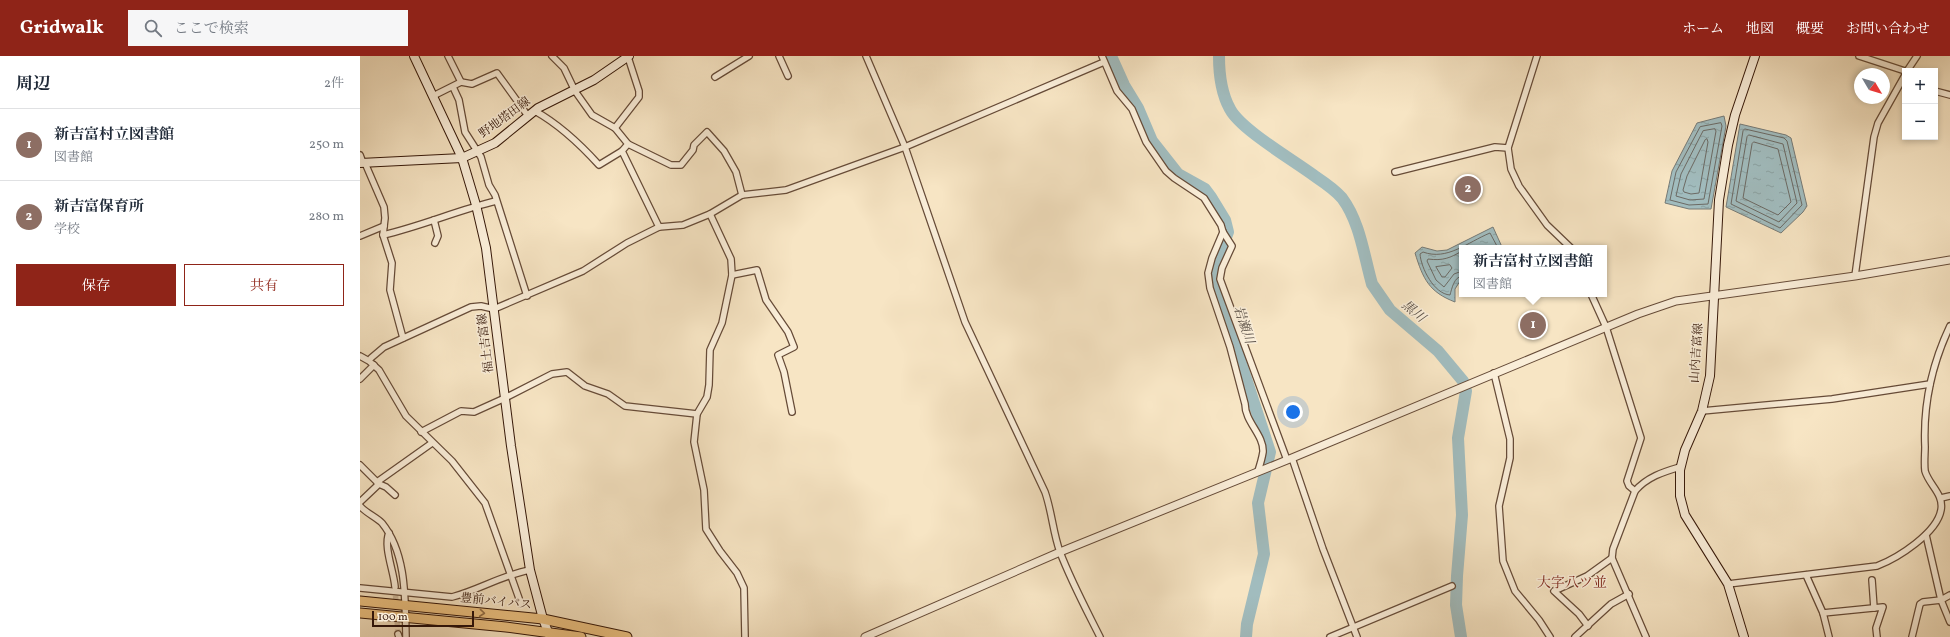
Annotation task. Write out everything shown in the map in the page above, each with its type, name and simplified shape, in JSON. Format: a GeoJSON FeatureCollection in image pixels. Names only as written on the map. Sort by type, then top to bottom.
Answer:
{"type":"FeatureCollection","features":[{"type":"Feature","properties":{"kind":"highway","name":"豊前バイパス"},"geometry":{"type":"LineString","coordinates":[[360,601],[543,619],[627,637]]}},
{"type":"Feature","properties":{"kind":"highway","name":"豊前バイパス"},"geometry":{"type":"LineString","coordinates":[[360,613],[506,627],[549,635],[581,637]]}},
{"type":"Feature","properties":{"kind":"main road","name":"福土吉富線"},"geometry":{"type":"LineString","coordinates":[[414,56],[462,158],[486,248],[505,398],[530,570],[543,619],[549,635]]}},
{"type":"Feature","properties":{"kind":"main road","name":"山内吉富線"},"geometry":{"type":"LineString","coordinates":[[1744,637],[1728,584],[1685,515],[1680,496],[1680,467],[1685,450],[1702,411],[1710,376],[1719,200],[1727,152],[1742,94],[1755,56]]}},
{"type":"Feature","properties":{"kind":"main road","name":"野地塔田線"},"geometry":{"type":"LineString","coordinates":[[362,161],[462,158],[495,143],[532,113],[606,74],[629,57]]}},
{"type":"Feature","properties":{"kind":"street"},"geometry":{"type":"LineString","coordinates":[[448,56],[461,82]]}},
{"type":"Feature","properties":{"kind":"street"},"geometry":{"type":"LineString","coordinates":[[552,56],[564,68],[575,91],[592,115],[615,128],[628,144],[670,165],[681,165],[693,150],[694,145],[707,132],[724,150],[736,172],[742,195]]}},
{"type":"Feature","properties":{"kind":"street"},"geometry":{"type":"LineString","coordinates":[[715,77],[749,56]]}},
{"type":"Feature","properties":{"kind":"street"},"geometry":{"type":"LineString","coordinates":[[779,56],[788,76]]}},
{"type":"Feature","properties":{"kind":"street"},"geometry":{"type":"LineString","coordinates":[[866,56],[905,147],[965,322],[1045,492],[1050,508],[1054,534],[1060,552],[1100,637]]}},
{"type":"Feature","properties":{"kind":"street"},"geometry":{"type":"LineString","coordinates":[[1537,56],[1508,148],[1511,169],[1519,186],[1547,225],[1568,245]]}},
{"type":"Feature","properties":{"kind":"street"},"geometry":{"type":"LineString","coordinates":[[1859,56],[1902,70]]}},
{"type":"Feature","properties":{"kind":"street"},"geometry":{"type":"LineString","coordinates":[[1908,68],[1917,56]]}},
{"type":"Feature","properties":{"kind":"street"},"geometry":{"type":"LineString","coordinates":[[615,128],[639,97],[639,91],[629,57]]}},
{"type":"Feature","properties":{"kind":"street"},"geometry":{"type":"LineString","coordinates":[[371,358],[384,347],[471,307],[481,306],[494,309],[583,271],[627,243],[659,227],[683,225],[710,214],[742,195],[786,190],[905,147],[1103,59],[1117,91],[1132,109],[1146,142],[1166,171],[1204,198],[1232,246],[1222,268],[1221,283],[1290,459],[1357,637]]}},
{"type":"Feature","properties":{"kind":"street"},"geometry":{"type":"LineString","coordinates":[[433,96],[461,82],[472,84],[497,73],[532,113],[552,121],[569,137],[576,140],[599,165],[622,151],[628,144]]}},
{"type":"Feature","properties":{"kind":"street"},"geometry":{"type":"LineString","coordinates":[[1855,276],[1874,137],[1878,123],[1902,80]]}},
{"type":"Feature","properties":{"kind":"street"},"geometry":{"type":"LineString","coordinates":[[452,86],[459,100],[465,132],[481,157],[489,186],[496,201],[527,296]]}},
{"type":"Feature","properties":{"kind":"street"},"geometry":{"type":"LineString","coordinates":[[1938,92],[1950,95]]}},
{"type":"Feature","properties":{"kind":"street"},"geometry":{"type":"LineString","coordinates":[[1395,172],[1495,147],[1508,148]]}},
{"type":"Feature","properties":{"kind":"street"},"geometry":{"type":"LineString","coordinates":[[622,151],[659,227]]}},
{"type":"Feature","properties":{"kind":"street"},"geometry":{"type":"LineString","coordinates":[[362,161],[384,207],[385,218],[383,235],[392,263],[390,290],[403,338]]}},
{"type":"Feature","properties":{"kind":"street"},"geometry":{"type":"LineString","coordinates":[[383,235],[414,228],[476,206],[496,201]]}},
{"type":"Feature","properties":{"kind":"street"},"geometry":{"type":"LineString","coordinates":[[710,214],[731,260],[732,275],[722,323],[710,350],[709,385],[707,397],[697,414],[694,442],[704,490],[706,529],[720,551],[737,573],[744,588],[745,637]]}},
{"type":"Feature","properties":{"kind":"street"},"geometry":{"type":"LineString","coordinates":[[434,220],[438,236],[435,243]]}},
{"type":"Feature","properties":{"kind":"street"},"geometry":{"type":"LineString","coordinates":[[360,236],[384,226]]}},
{"type":"Feature","properties":{"kind":"street"},"geometry":{"type":"LineString","coordinates":[[1224,233],[1208,273],[1210,288],[1230,347],[1245,404],[1245,413],[1260,441],[1263,451],[1261,470]]}},
{"type":"Feature","properties":{"kind":"street"},"geometry":{"type":"LineString","coordinates":[[865,637],[1060,552],[1290,459],[1606,327],[1676,301],[1855,276],[1950,260]]}},
{"type":"Feature","properties":{"kind":"street"},"geometry":{"type":"LineString","coordinates":[[732,275],[757,270],[766,300],[788,332],[794,347],[778,355],[784,372],[792,412]]}},
{"type":"Feature","properties":{"kind":"street"},"geometry":{"type":"LineString","coordinates":[[1592,297],[1606,327],[1641,438],[1627,481],[1635,491]]}},
{"type":"Feature","properties":{"kind":"street"},"geometry":{"type":"LineString","coordinates":[[1728,584],[1877,566],[1890,561],[1926,535],[1936,521],[1941,510],[1941,498],[1926,472],[1925,410],[1934,368],[1950,326]]}},
{"type":"Feature","properties":{"kind":"street"},"geometry":{"type":"LineString","coordinates":[[360,356],[379,370],[397,398],[406,416],[452,461],[485,503],[521,604]]}},
{"type":"Feature","properties":{"kind":"street"},"geometry":{"type":"LineString","coordinates":[[360,379],[374,365]]}},
{"type":"Feature","properties":{"kind":"street"},"geometry":{"type":"LineString","coordinates":[[421,432],[461,411],[474,412],[552,374],[567,372],[585,386],[608,394],[625,406],[697,414]]}},
{"type":"Feature","properties":{"kind":"street"},"geometry":{"type":"LineString","coordinates":[[1494,373],[1510,439],[1510,458],[1499,506],[1503,561],[1515,591],[1539,620],[1550,637]]}},
{"type":"Feature","properties":{"kind":"street"},"geometry":{"type":"LineString","coordinates":[[1702,411],[1832,399],[1930,384]]}},
{"type":"Feature","properties":{"kind":"street"},"geometry":{"type":"LineString","coordinates":[[360,502],[378,483],[432,442]]}},
{"type":"Feature","properties":{"kind":"street"},"geometry":{"type":"LineString","coordinates":[[360,465],[378,483],[386,487],[395,495]]}},
{"type":"Feature","properties":{"kind":"street"},"geometry":{"type":"LineString","coordinates":[[1646,637],[1629,594],[1612,558],[1613,549],[1635,491],[1654,476],[1680,467]]}},
{"type":"Feature","properties":{"kind":"street"},"geometry":{"type":"LineString","coordinates":[[1941,498],[1950,496]]}},
{"type":"Feature","properties":{"kind":"street"},"geometry":{"type":"LineString","coordinates":[[360,506],[381,522],[389,533],[401,563],[405,593],[406,637]]}},
{"type":"Feature","properties":{"kind":"street"},"geometry":{"type":"LineString","coordinates":[[389,533],[386,540],[394,574],[395,587]]}},
{"type":"Feature","properties":{"kind":"street"},"geometry":{"type":"LineString","coordinates":[[1926,535],[1941,600],[1950,622]]}},
{"type":"Feature","properties":{"kind":"street"},"geometry":{"type":"LineString","coordinates":[[1588,626],[1579,614],[1554,591],[1587,576],[1612,558]]}},
{"type":"Feature","properties":{"kind":"street"},"geometry":{"type":"LineString","coordinates":[[360,588],[452,597],[464,594],[511,574],[530,570]]}},
{"type":"Feature","properties":{"kind":"street"},"geometry":{"type":"LineString","coordinates":[[1806,575],[1823,614],[1829,637]]}},
{"type":"Feature","properties":{"kind":"street"},"geometry":{"type":"LineString","coordinates":[[1872,580],[1874,608]]}},
{"type":"Feature","properties":{"kind":"street"},"geometry":{"type":"LineString","coordinates":[[1330,637],[1452,586]]}},
{"type":"Feature","properties":{"kind":"street"},"geometry":{"type":"LineString","coordinates":[[1575,637],[1611,604],[1629,594]]}},
{"type":"Feature","properties":{"kind":"street"},"geometry":{"type":"LineString","coordinates":[[1912,637],[1920,604],[1923,602],[1941,600],[1950,595]]}},
{"type":"Feature","properties":{"kind":"street"},"geometry":{"type":"LineString","coordinates":[[1823,614],[1883,607],[1876,628],[1877,637]]}},
{"type":"Feature","properties":{"kind":"water"},"geometry":{"type":"Polygon","coordinates":[[[1724,116],[1726,126],[1711,209],[1689,209],[1665,203],[1672,171],[1697,123],[1724,116]]]}},
{"type":"Feature","properties":{"kind":"water"},"geometry":{"type":"Polygon","coordinates":[[[1740,124],[1786,135],[1791,138],[1807,206],[1803,212],[1781,233],[1726,207],[1740,124]]]}},
{"type":"Feature","properties":{"kind":"water"},"geometry":{"type":"Polygon","coordinates":[[[1493,227],[1501,245],[1459,245],[1459,283],[1455,289],[1455,302],[1439,294],[1428,284],[1415,253],[1422,247],[1437,251],[1447,250],[1493,227]]]}},
{"type":"Feature","properties":{"kind":"waterway","name":"岩瀬川"},"geometry":{"type":"LineString","coordinates":[[1111,56],[1124,85],[1138,108],[1152,141],[1178,174],[1205,189],[1225,220],[1228,232],[1221,251],[1215,284],[1270,452],[1258,503],[1264,554],[1247,624],[1246,637]]}},
{"type":"Feature","properties":{"kind":"waterway","name":"黒川"},"geometry":{"type":"LineString","coordinates":[[1219,56],[1220,76],[1223,90],[1227,103],[1236,117],[1257,136],[1326,184],[1342,198],[1348,207],[1357,228],[1372,284],[1390,310],[1438,351],[1463,381],[1466,391],[1458,438],[1462,515],[1456,605],[1461,637]]}},
{"type":"Feature","properties":{"kind":"tunnel"},"geometry":{"type":"LineString","coordinates":[[395,587],[398,634]]}},
{"type":"Feature","properties":{"kind":"place","name":"新吉富保育所"},"geometry":{"type":"Point","coordinates":[1468,189]}},
{"type":"Feature","properties":{"kind":"place","name":"新吉富村立図書館"},"geometry":{"type":"Point","coordinates":[1533,325]}},
{"type":"Feature","properties":{"kind":"district","name":"大字八ツ並"},"geometry":{"type":"Point","coordinates":[1572,583]}}]}
